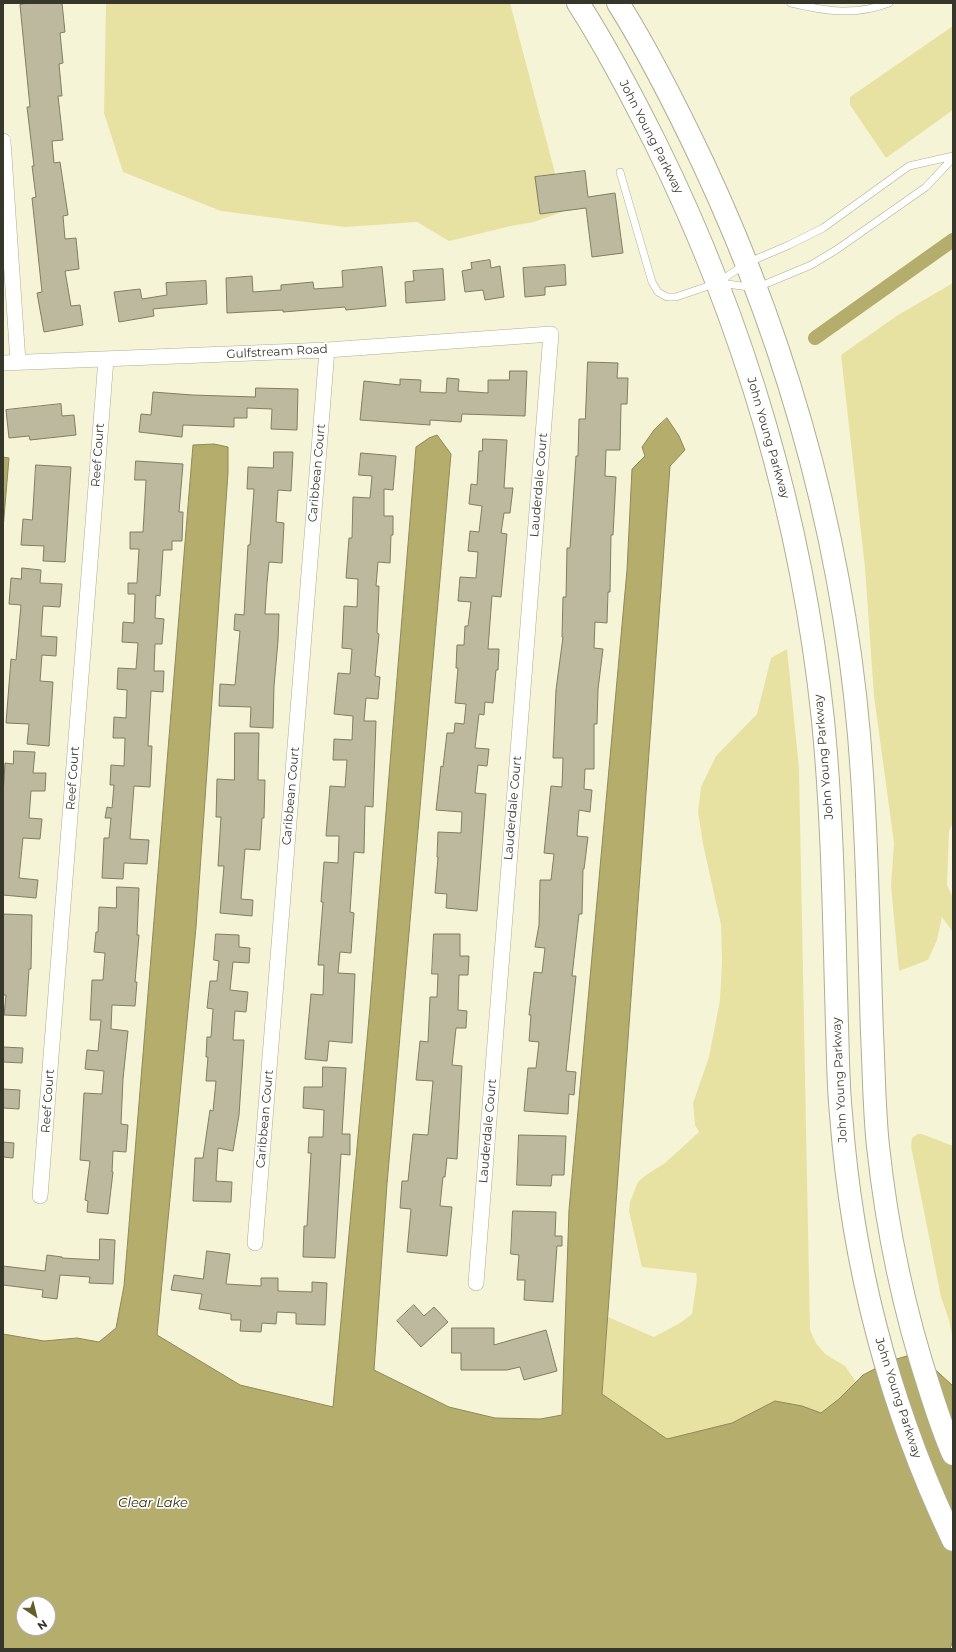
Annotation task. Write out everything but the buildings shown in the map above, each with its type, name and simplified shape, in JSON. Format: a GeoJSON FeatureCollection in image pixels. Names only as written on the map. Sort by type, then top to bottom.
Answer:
{"type":"FeatureCollection","features":[{"type":"Feature","properties":{"kind":"main road","name":"John Young Parkway"},"geometry":{"type":"LineString","coordinates":[[578,3],[616,68],[641,115],[691,218],[744,353],[782,487],[797,554],[815,657],[823,722],[831,852],[840,1110],[851,1208],[860,1260],[876,1332],[904,1424],[924,1477],[953,1540]]}},
{"type":"Feature","properties":{"kind":"main road"},"geometry":{"type":"LineString","coordinates":[[618,3],[656,68],[684,122],[714,186],[747,263],[791,390],[810,457],[832,551],[849,651],[862,774],[878,1146],[889,1226],[909,1323],[929,1387],[953,1454]]}},
{"type":"Feature","properties":{"kind":"street"},"geometry":{"type":"LineString","coordinates":[[3,141],[10,362]]}},
{"type":"Feature","properties":{"kind":"street","name":"Gulfstream Road"},"geometry":{"type":"LineString","coordinates":[[10,362],[106,360],[327,350],[551,334]]}},
{"type":"Feature","properties":{"kind":"street","name":"Lauderdale Court"},"geometry":{"type":"LineString","coordinates":[[476,1283],[551,334]]}},
{"type":"Feature","properties":{"kind":"street","name":"Caribbean Court"},"geometry":{"type":"LineString","coordinates":[[255,1243],[327,350]]}},
{"type":"Feature","properties":{"kind":"street","name":"Reef Court"},"geometry":{"type":"LineString","coordinates":[[40,1196],[106,360]]}},
{"type":"Feature","properties":{"kind":"lane"},"geometry":{"type":"LineString","coordinates":[[791,3],[822,10],[850,12],[876,8],[888,3]]}},
{"type":"Feature","properties":{"kind":"lane"},"geometry":{"type":"LineString","coordinates":[[717,283],[756,288],[811,265],[836,250],[926,187],[953,157]]}},
{"type":"Feature","properties":{"kind":"lane"},"geometry":{"type":"LineString","coordinates":[[620,172],[652,282],[658,292],[667,297],[676,297],[717,283],[747,263],[789,245],[823,228],[909,166],[953,157]]}},
{"type":"Feature","properties":{"kind":"shaded area"},"geometry":{"type":"Polygon","coordinates":[[[106,3],[510,3],[565,211],[534,222],[449,241],[417,222],[345,227],[221,211],[123,172],[104,113],[106,3]]]}},
{"type":"Feature","properties":{"kind":"shaded area"},"geometry":{"type":"Polygon","coordinates":[[[953,26],[953,110],[886,158],[850,105],[850,97],[953,26]]]}},
{"type":"Feature","properties":{"kind":"shaded area"},"geometry":{"type":"Polygon","coordinates":[[[953,283],[953,823],[949,831],[947,885],[953,898],[953,932],[942,917],[937,940],[928,960],[899,971],[891,886],[894,843],[874,696],[865,568],[841,355],[898,315],[953,283]]]}},
{"type":"Feature","properties":{"kind":"shaded area"},"geometry":{"type":"Polygon","coordinates":[[[787,649],[799,768],[810,1330],[816,1343],[825,1354],[845,1366],[856,1382],[839,1399],[820,1414],[802,1406],[775,1401],[732,1423],[667,1439],[602,1394],[608,1317],[654,1337],[680,1323],[692,1314],[697,1279],[696,1273],[642,1267],[629,1211],[630,1202],[638,1182],[665,1163],[699,1132],[695,1125],[693,1103],[709,1057],[720,1000],[722,961],[721,925],[703,844],[698,812],[701,787],[716,756],[757,714],[771,658],[787,649]]]}},
{"type":"Feature","properties":{"kind":"shaded area"},"geometry":{"type":"Polygon","coordinates":[[[918,1134],[922,1134],[953,1146],[953,1340],[949,1320],[941,1297],[911,1146],[912,1138],[918,1134]]]}},
{"type":"Feature","properties":{"kind":"shaded area"},"geometry":{"type":"Polygon","coordinates":[[[953,1340],[953,1384],[952,1386],[953,1340]]]}},
{"type":"Feature","properties":{"kind":"water","name":"Clear Lake"},"geometry":{"type":"Polygon","coordinates":[[[667,418],[679,436],[685,450],[670,466],[602,1394],[667,1439],[732,1423],[775,1401],[802,1406],[821,1413],[839,1399],[863,1375],[890,1361],[917,1353],[953,1386],[953,1640],[950,1649],[3,1649],[3,1334],[44,1341],[77,1338],[99,1342],[116,1328],[124,1286],[193,445],[214,444],[228,447],[228,473],[196,927],[157,1335],[240,1385],[333,1407],[370,1007],[416,447],[429,438],[437,435],[451,454],[387,1184],[374,1370],[449,1407],[495,1418],[540,1419],[562,1415],[569,1210],[627,570],[632,469],[645,456],[642,447],[654,430],[667,418]]]}},
{"type":"Feature","properties":{"kind":"water"},"geometry":{"type":"Polygon","coordinates":[[[3,457],[9,458],[3,529],[3,457]]]}},
{"type":"Feature","properties":{"kind":"waterway"},"geometry":{"type":"LineString","coordinates":[[815,338],[953,240]]}}]}
